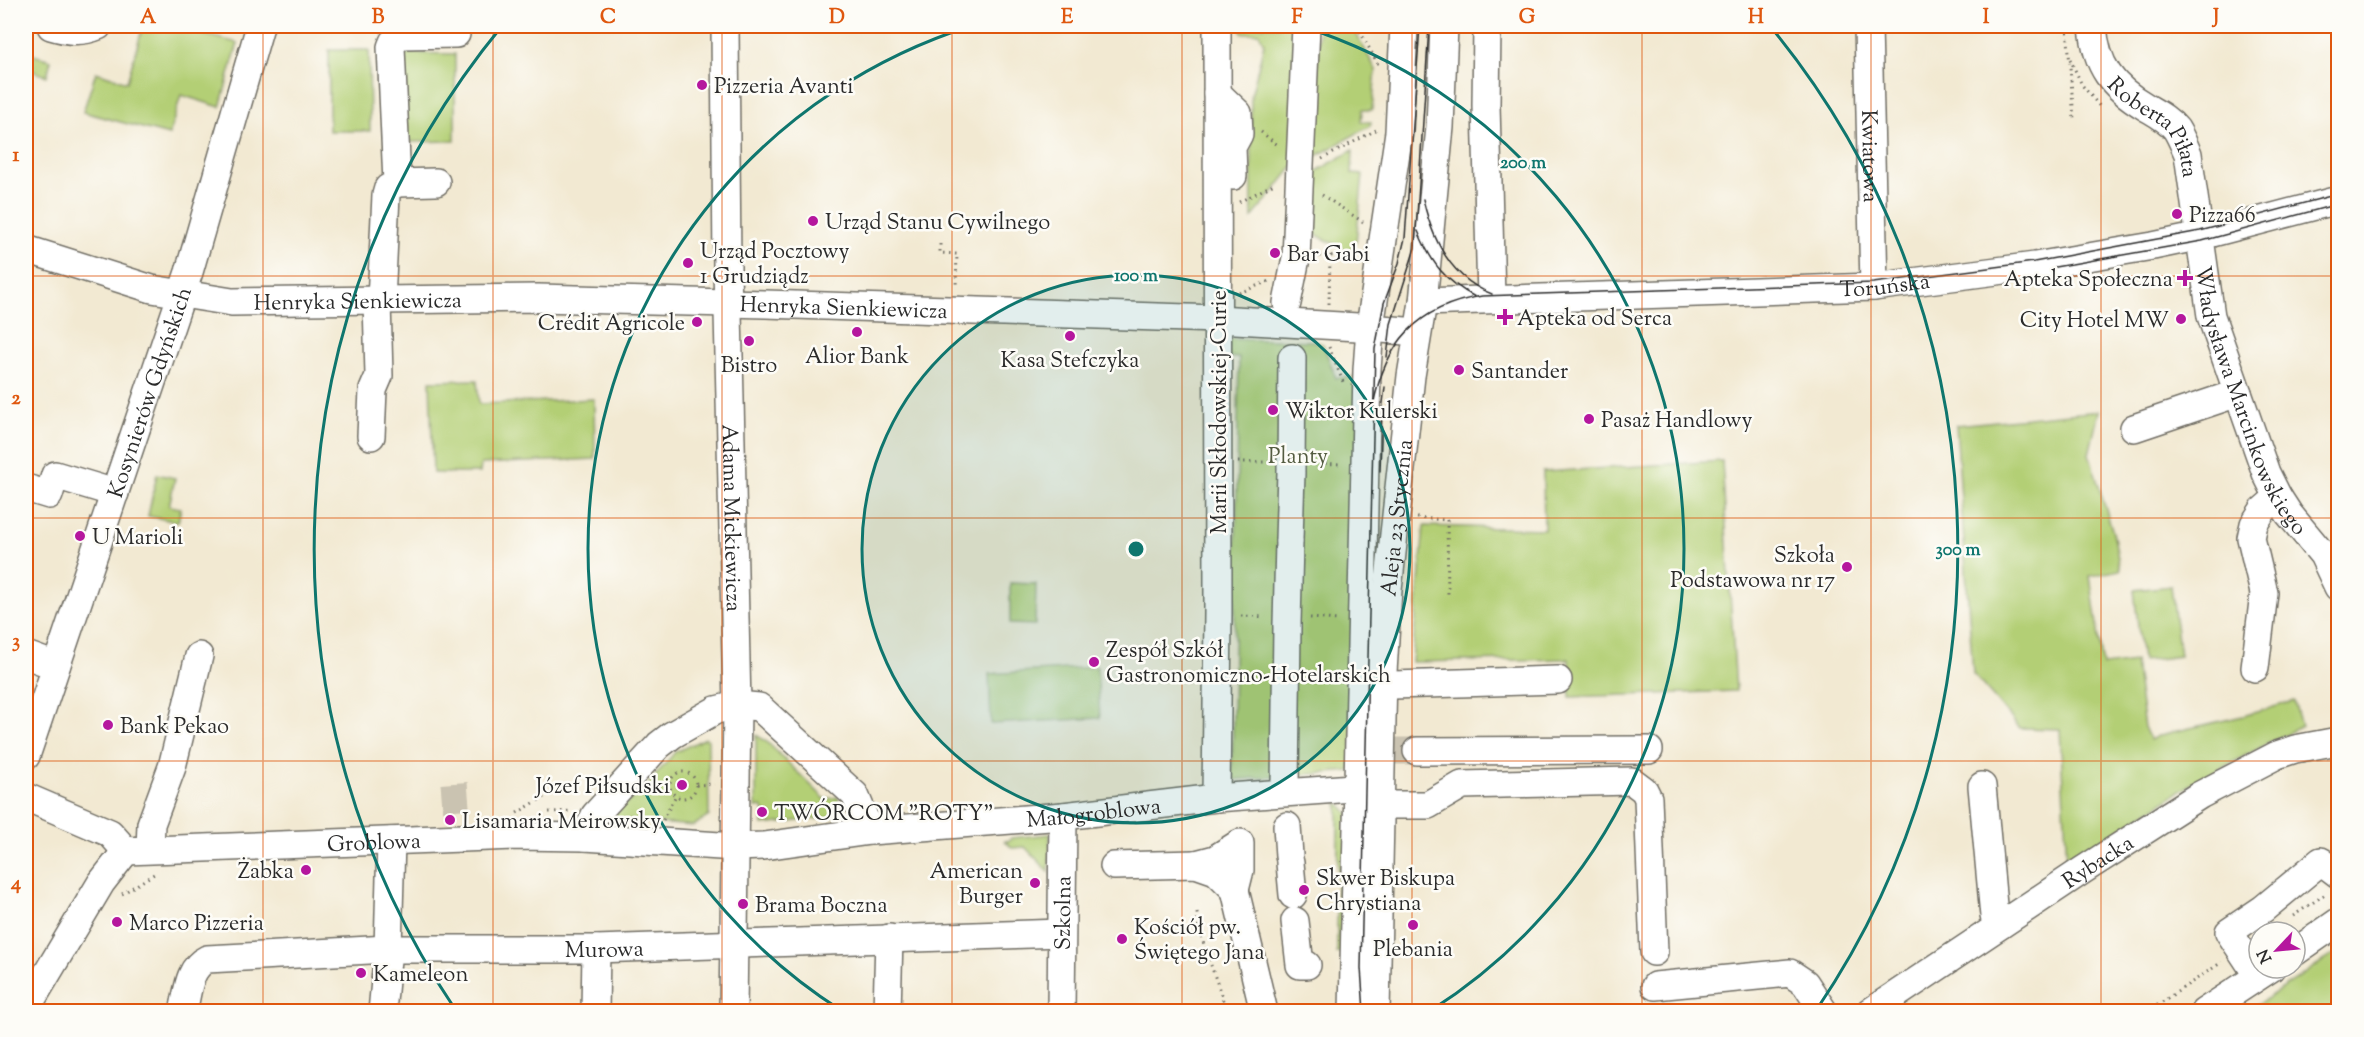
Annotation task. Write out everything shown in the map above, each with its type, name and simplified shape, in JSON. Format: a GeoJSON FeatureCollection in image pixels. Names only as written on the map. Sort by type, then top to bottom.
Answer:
{"type":"FeatureCollection","features":[{"type":"Feature","properties":{"kind":"street"},"geometry":{"type":"LineString","coordinates":[[51,26],[71,31],[87,30],[98,26]]}},
{"type":"Feature","properties":{"kind":"street","name":"Kosynierów Gdyńskich"},"geometry":{"type":"LineString","coordinates":[[26,756],[189,272],[260,26]]}},
{"type":"Feature","properties":{"kind":"street","name":"Adama Mickiewicza"},"geometry":{"type":"LineString","coordinates":[[725,26],[728,303],[737,705],[733,1011]]}},
{"type":"Feature","properties":{"kind":"street","name":"Marii Skłodowskiej-Curie"},"geometry":{"type":"LineString","coordinates":[[1216,798],[1217,26]]}},
{"type":"Feature","properties":{"kind":"street"},"geometry":{"type":"LineString","coordinates":[[1287,303],[1295,265],[1306,26]]}},
{"type":"Feature","properties":{"kind":"street","name":"Aleja 23 Stycznia"},"geometry":{"type":"LineString","coordinates":[[1376,1011],[1364,471],[1370,327],[1399,132],[1404,26]]}},
{"type":"Feature","properties":{"kind":"street","name":"Aleja 23 Stycznia"},"geometry":{"type":"LineString","coordinates":[[1353,1011],[1372,793],[1397,751],[1383,672],[1388,590],[1417,332],[1423,302],[1440,106],[1444,26]]}},
{"type":"Feature","properties":{"kind":"street"},"geometry":{"type":"LineString","coordinates":[[1487,26],[1486,105],[1491,299]]}},
{"type":"Feature","properties":{"kind":"street","name":"Kwiatowa"},"geometry":{"type":"LineString","coordinates":[[1868,26],[1874,287]]}},
{"type":"Feature","properties":{"kind":"street","name":"Roberta Piłata"},"geometry":{"type":"LineString","coordinates":[[2093,26],[2096,49],[2109,78],[2132,99],[2165,119],[2175,128],[2183,141],[2188,154],[2201,236]]}},
{"type":"Feature","properties":{"kind":"street"},"geometry":{"type":"LineString","coordinates":[[397,183],[391,47],[393,42],[402,36],[456,34]]}},
{"type":"Feature","properties":{"kind":"street"},"geometry":{"type":"LineString","coordinates":[[1217,93],[1239,113],[1239,134],[1232,147],[1235,250],[1217,260]]}},
{"type":"Feature","properties":{"kind":"street"},"geometry":{"type":"LineString","coordinates":[[1440,106],[1486,105]]}},
{"type":"Feature","properties":{"kind":"street"},"geometry":{"type":"LineString","coordinates":[[371,436],[373,390],[379,376],[379,301],[386,195],[388,188],[397,183],[436,182]]}},
{"type":"Feature","properties":{"kind":"street","name":"Toruńska"},"geometry":{"type":"LineString","coordinates":[[1423,302],[1874,287],[2035,266],[2201,236],[2338,200]]}},
{"type":"Feature","properties":{"kind":"street","name":"Władysława Marcinkowskiego"},"geometry":{"type":"LineString","coordinates":[[2201,236],[2211,316],[2266,473],[2289,514],[2324,555],[2336,574]]}},
{"type":"Feature","properties":{"kind":"street","name":"Henryka Sienkiewicza"},"geometry":{"type":"LineString","coordinates":[[26,249],[152,289],[232,302],[538,298],[1217,319],[1370,327],[1417,332]]}},
{"type":"Feature","properties":{"kind":"street"},"geometry":{"type":"LineString","coordinates":[[1292,358],[1286,810],[1300,965],[1308,965]]}},
{"type":"Feature","properties":{"kind":"street"},"geometry":{"type":"LineString","coordinates":[[2134,428],[2238,393]]}},
{"type":"Feature","properties":{"kind":"street"},"geometry":{"type":"LineString","coordinates":[[26,488],[49,495],[56,475],[115,493]]}},
{"type":"Feature","properties":{"kind":"street"},"geometry":{"type":"LineString","coordinates":[[2255,668],[2264,593],[2251,538],[2254,524],[2278,497]]}},
{"type":"Feature","properties":{"kind":"street"},"geometry":{"type":"LineString","coordinates":[[26,656],[56,666]]}},
{"type":"Feature","properties":{"kind":"street"},"geometry":{"type":"LineString","coordinates":[[26,1009],[101,884],[144,858],[151,825],[172,767],[199,656]]}},
{"type":"Feature","properties":{"kind":"street"},"geometry":{"type":"LineString","coordinates":[[1393,685],[1558,680]]}},
{"type":"Feature","properties":{"kind":"street"},"geometry":{"type":"LineString","coordinates":[[585,837],[595,815],[659,746],[672,735],[716,710],[737,705],[759,707],[855,795],[870,831]]}},
{"type":"Feature","properties":{"kind":"street","name":"Rybacka"},"geometry":{"type":"LineString","coordinates":[[1869,1011],[2200,795],[2277,755],[2295,749],[2338,741]]}},
{"type":"Feature","properties":{"kind":"street"},"geometry":{"type":"LineString","coordinates":[[1397,751],[1649,750]]}},
{"type":"Feature","properties":{"kind":"street","name":"Małogroblowa"},"geometry":{"type":"LineString","coordinates":[[735,847],[764,846],[870,831],[1063,816],[1216,798],[1372,793],[1428,805],[1462,785],[1632,782],[1639,784],[1648,798],[1654,952]]}},
{"type":"Feature","properties":{"kind":"street"},"geometry":{"type":"LineString","coordinates":[[1982,786],[1994,916],[2000,925]]}},
{"type":"Feature","properties":{"kind":"street"},"geometry":{"type":"LineString","coordinates":[[26,797],[110,833],[144,858]]}},
{"type":"Feature","properties":{"kind":"street","name":"Szkolna"},"geometry":{"type":"LineString","coordinates":[[1061,1011],[1063,816]]}},
{"type":"Feature","properties":{"kind":"street","name":"Groblowa"},"geometry":{"type":"LineString","coordinates":[[144,858],[203,849],[391,841],[458,829],[515,836],[585,837],[735,847]]}},
{"type":"Feature","properties":{"kind":"street"},"geometry":{"type":"LineString","coordinates":[[382,1011],[388,949],[391,841]]}},
{"type":"Feature","properties":{"kind":"street"},"geometry":{"type":"LineString","coordinates":[[1114,866],[1196,864],[1215,859],[1243,842],[1235,890],[1264,1011]]}},
{"type":"Feature","properties":{"kind":"street"},"geometry":{"type":"LineString","coordinates":[[2247,956],[2229,932],[2264,909],[2322,861],[2336,881]]}},
{"type":"Feature","properties":{"kind":"street"},"geometry":{"type":"LineString","coordinates":[[1196,864],[1216,871],[1235,890]]}},
{"type":"Feature","properties":{"kind":"street"},"geometry":{"type":"LineString","coordinates":[[2307,944],[2338,922]]}},
{"type":"Feature","properties":{"kind":"street","name":"Murowa"},"geometry":{"type":"LineString","coordinates":[[183,1011],[193,970],[207,959],[388,949],[596,949],[1061,933]]}},
{"type":"Feature","properties":{"kind":"street"},"geometry":{"type":"LineString","coordinates":[[887,1011],[889,938]]}},
{"type":"Feature","properties":{"kind":"street"},"geometry":{"type":"LineString","coordinates":[[595,1011],[596,949]]}},
{"type":"Feature","properties":{"kind":"street"},"geometry":{"type":"LineString","coordinates":[[1655,986],[1790,973],[1805,983],[1824,1011]]}},
{"type":"Feature","properties":{"kind":"street"},"geometry":{"type":"LineString","coordinates":[[2204,1011],[2252,980]]}},
{"type":"Feature","properties":{"kind":"path"},"geometry":{"type":"LineString","coordinates":[[1357,26],[1381,71]]}},
{"type":"Feature","properties":{"kind":"path"},"geometry":{"type":"LineString","coordinates":[[2067,26],[2074,120]]}},
{"type":"Feature","properties":{"kind":"path"},"geometry":{"type":"LineString","coordinates":[[2069,56],[2082,85],[2101,108]]}},
{"type":"Feature","properties":{"kind":"path"},"geometry":{"type":"LineString","coordinates":[[1239,113],[1300,172],[1363,222]]}},
{"type":"Feature","properties":{"kind":"path"},"geometry":{"type":"LineString","coordinates":[[940,244],[940,253],[957,254],[956,295]]}},
{"type":"Feature","properties":{"kind":"path"},"geometry":{"type":"LineString","coordinates":[[1329,312],[1330,255]]}},
{"type":"Feature","properties":{"kind":"path"},"geometry":{"type":"LineString","coordinates":[[1231,295],[1295,265],[1330,255],[1359,255]]}},
{"type":"Feature","properties":{"kind":"path"},"geometry":{"type":"LineString","coordinates":[[1412,517],[1447,520],[1448,596]]}},
{"type":"Feature","properties":{"kind":"path"},"geometry":{"type":"LineString","coordinates":[[677,773],[690,774],[696,785],[690,797],[683,799],[675,796],[669,786],[671,778],[677,773]]}},
{"type":"Feature","properties":{"kind":"path"},"geometry":{"type":"LineString","coordinates":[[696,785],[714,784],[714,773]]}},
{"type":"Feature","properties":{"kind":"path"},"geometry":{"type":"LineString","coordinates":[[517,814],[549,794]]}},
{"type":"Feature","properties":{"kind":"path"},"geometry":{"type":"LineString","coordinates":[[660,828],[675,796]]}},
{"type":"Feature","properties":{"kind":"path"},"geometry":{"type":"LineString","coordinates":[[115,898],[144,858]]}},
{"type":"Feature","properties":{"kind":"path"},"geometry":{"type":"LineString","coordinates":[[2287,920],[2336,881]]}},
{"type":"Feature","properties":{"kind":"path"},"geometry":{"type":"LineString","coordinates":[[1197,913],[1199,930],[1227,1011]]}},
{"type":"Feature","properties":{"kind":"path"},"geometry":{"type":"LineString","coordinates":[[2147,1011],[2241,950]]}},
{"type":"Feature","properties":{"kind":"green space"},"geometry":{"type":"Polygon","coordinates":[[[143,26],[170,26],[238,43],[220,107],[181,95],[169,135],[83,112],[96,72],[127,82],[143,26]]]}},
{"type":"Feature","properties":{"kind":"green space"},"geometry":{"type":"Polygon","coordinates":[[[1239,26],[1296,26],[1294,166],[1252,218],[1251,96],[1264,44],[1259,33],[1242,33],[1239,26]]]}},
{"type":"Feature","properties":{"kind":"green space"},"geometry":{"type":"Polygon","coordinates":[[[1319,26],[1353,28],[1376,70],[1372,110],[1362,110],[1361,122],[1371,122],[1370,126],[1313,158],[1319,26]]]}},
{"type":"Feature","properties":{"kind":"green space"},"geometry":{"type":"Polygon","coordinates":[[[329,50],[369,50],[370,131],[329,131],[329,50]]]}},
{"type":"Feature","properties":{"kind":"green space"},"geometry":{"type":"Polygon","coordinates":[[[26,53],[51,60],[47,76],[26,69],[26,53]]]}},
{"type":"Feature","properties":{"kind":"green space"},"geometry":{"type":"Polygon","coordinates":[[[404,53],[455,54],[455,141],[405,142],[404,53]]]}},
{"type":"Feature","properties":{"kind":"green space"},"geometry":{"type":"Polygon","coordinates":[[[1353,150],[1352,174],[1363,175],[1356,242],[1352,248],[1347,250],[1308,231],[1310,175],[1353,150]]]}},
{"type":"Feature","properties":{"kind":"green space","name":"Planty"},"geometry":{"type":"Polygon","coordinates":[[[1228,339],[1314,341],[1323,344],[1336,378],[1360,376],[1351,771],[1232,780],[1239,358],[1227,357],[1228,339]]]}},
{"type":"Feature","properties":{"kind":"green space"},"geometry":{"type":"Polygon","coordinates":[[[477,380],[479,404],[594,399],[595,459],[481,464],[480,473],[433,473],[430,381],[477,380]]]}},
{"type":"Feature","properties":{"kind":"green space"},"geometry":{"type":"Polygon","coordinates":[[[2099,411],[2089,454],[2114,536],[2120,570],[2090,576],[2103,666],[2135,662],[2144,727],[2150,740],[2160,735],[2243,716],[2294,701],[2301,726],[2190,785],[2067,863],[2060,729],[2020,728],[1973,674],[1956,425],[2099,411]]]}},
{"type":"Feature","properties":{"kind":"green space"},"geometry":{"type":"Polygon","coordinates":[[[1722,461],[1736,691],[1570,697],[1569,659],[1412,662],[1424,526],[1544,529],[1543,472],[1722,461]]]}},
{"type":"Feature","properties":{"kind":"green space"},"geometry":{"type":"Polygon","coordinates":[[[157,474],[175,478],[169,506],[181,508],[178,522],[148,516],[157,474]]]}},
{"type":"Feature","properties":{"kind":"green space"},"geometry":{"type":"Polygon","coordinates":[[[1010,583],[1036,584],[1035,625],[1010,624],[1010,583]]]}},
{"type":"Feature","properties":{"kind":"green space"},"geometry":{"type":"Polygon","coordinates":[[[2171,586],[2180,656],[2142,661],[2134,590],[2171,586]]]}},
{"type":"Feature","properties":{"kind":"green space"},"geometry":{"type":"Polygon","coordinates":[[[1097,667],[1100,718],[991,724],[989,674],[1097,667]]]}},
{"type":"Feature","properties":{"kind":"green space"},"geometry":{"type":"Polygon","coordinates":[[[756,735],[767,742],[825,799],[838,797],[841,816],[763,825],[764,811],[762,807],[756,808],[756,735]]]}},
{"type":"Feature","properties":{"kind":"green space"},"geometry":{"type":"Polygon","coordinates":[[[706,738],[708,740],[709,816],[693,826],[615,819],[614,811],[640,794],[675,752],[706,738]]]}},
{"type":"Feature","properties":{"kind":"green space"},"geometry":{"type":"Polygon","coordinates":[[[1338,802],[1349,814],[1350,953],[1337,953],[1338,802]]]}},
{"type":"Feature","properties":{"kind":"green space"},"geometry":{"type":"Polygon","coordinates":[[[1050,834],[1049,872],[1025,847],[1012,848],[1005,841],[1011,838],[1050,834]]]}},
{"type":"Feature","properties":{"kind":"green space"},"geometry":{"type":"Polygon","coordinates":[[[2338,951],[2338,1011],[2247,1011],[2295,980],[2307,980],[2307,972],[2338,951]]]}},
{"type":"Feature","properties":{"kind":"tunnel"},"geometry":{"type":"LineString","coordinates":[[1394,751],[1417,751]]}},
{"type":"Feature","properties":{"kind":"tunnel"},"geometry":{"type":"LineString","coordinates":[[454,783],[457,819]]}},
{"type":"Feature","properties":{"kind":"tram line"},"geometry":{"type":"LineString","coordinates":[[1364,1012],[1361,968],[1375,349],[1384,303],[1399,263],[1405,238],[1420,26]]}},
{"type":"Feature","properties":{"kind":"tram line"},"geometry":{"type":"LineString","coordinates":[[1387,357],[1391,324],[1415,248],[1429,26]]}},
{"type":"Feature","properties":{"kind":"tram line"},"geometry":{"type":"LineString","coordinates":[[1373,406],[1386,364],[1408,331],[1423,319],[1459,301],[1482,296],[1873,283],[2034,262],[2200,231],[2338,194]]}},
{"type":"Feature","properties":{"kind":"tram line"},"geometry":{"type":"LineString","coordinates":[[1423,199],[1432,229],[1446,256],[1465,278],[1492,294]]}},
{"type":"Feature","properties":{"kind":"tram line"},"geometry":{"type":"LineString","coordinates":[[2055,267],[2202,241],[2338,204]]}},
{"type":"Feature","properties":{"kind":"tram line"},"geometry":{"type":"LineString","coordinates":[[1418,231],[1428,253],[1440,270],[1447,278],[1475,297]]}},
{"type":"Feature","properties":{"kind":"tram line"},"geometry":{"type":"LineString","coordinates":[[1380,471],[1385,387]]}},
{"type":"Feature","properties":{"kind":"place","name":"Pizzeria Avanti"},"geometry":{"type":"Point","coordinates":[702,85]}},
{"type":"Feature","properties":{"kind":"place","name":"Pizza66"},"geometry":{"type":"Point","coordinates":[2177,214]}},
{"type":"Feature","properties":{"kind":"place","name":"Urząd Stanu Cywilnego"},"geometry":{"type":"Point","coordinates":[813,221]}},
{"type":"Feature","properties":{"kind":"place","name":"Bar Gabi"},"geometry":{"type":"Point","coordinates":[1275,253]}},
{"type":"Feature","properties":{"kind":"place","name":"Urząd Pocztowy 1 Grudziądz"},"geometry":{"type":"Point","coordinates":[688,263]}},
{"type":"Feature","properties":{"kind":"place","name":"Apteka Społeczna"},"geometry":{"type":"Point","coordinates":[2185,278]}},
{"type":"Feature","properties":{"kind":"place","name":"Apteka od Serca"},"geometry":{"type":"Point","coordinates":[1505,317]}},
{"type":"Feature","properties":{"kind":"place","name":"City Hotel MW"},"geometry":{"type":"Point","coordinates":[2181,319]}},
{"type":"Feature","properties":{"kind":"place","name":"Crédit Agricole"},"geometry":{"type":"Point","coordinates":[697,322]}},
{"type":"Feature","properties":{"kind":"place","name":"Alior Bank"},"geometry":{"type":"Point","coordinates":[857,332]}},
{"type":"Feature","properties":{"kind":"place","name":"Kasa Stefczyka"},"geometry":{"type":"Point","coordinates":[1070,336]}},
{"type":"Feature","properties":{"kind":"place","name":"Bistro"},"geometry":{"type":"Point","coordinates":[749,341]}},
{"type":"Feature","properties":{"kind":"place","name":"Santander"},"geometry":{"type":"Point","coordinates":[1459,370]}},
{"type":"Feature","properties":{"kind":"place","name":"Wiktor Kulerski"},"geometry":{"type":"Point","coordinates":[1273,410]}},
{"type":"Feature","properties":{"kind":"place","name":"Pasaż Handlowy"},"geometry":{"type":"Point","coordinates":[1589,419]}},
{"type":"Feature","properties":{"kind":"place","name":"U Marioli"},"geometry":{"type":"Point","coordinates":[80,536]}},
{"type":"Feature","properties":{"kind":"place","name":"Szkoła Podstawowa nr 17"},"geometry":{"type":"Point","coordinates":[1847,567]}},
{"type":"Feature","properties":{"kind":"place","name":"Zespół Szkół Gastronomiczno-Hotelarskich"},"geometry":{"type":"Point","coordinates":[1094,662]}},
{"type":"Feature","properties":{"kind":"place","name":"Bank Pekao"},"geometry":{"type":"Point","coordinates":[108,725]}},
{"type":"Feature","properties":{"kind":"place","name":"Józef Piłsudski"},"geometry":{"type":"Point","coordinates":[682,785]}},
{"type":"Feature","properties":{"kind":"place","name":"TWÓRCOM \"ROTY\""},"geometry":{"type":"Point","coordinates":[762,812]}},
{"type":"Feature","properties":{"kind":"place","name":"Lisamaria Meirowsky"},"geometry":{"type":"Point","coordinates":[450,820]}},
{"type":"Feature","properties":{"kind":"place","name":"Żabka"},"geometry":{"type":"Point","coordinates":[306,870]}},
{"type":"Feature","properties":{"kind":"place","name":"American Burger"},"geometry":{"type":"Point","coordinates":[1035,883]}},
{"type":"Feature","properties":{"kind":"place","name":"Skwer Biskupa Chrystiana"},"geometry":{"type":"Point","coordinates":[1304,890]}},
{"type":"Feature","properties":{"kind":"place","name":"Brama Boczna"},"geometry":{"type":"Point","coordinates":[743,904]}},
{"type":"Feature","properties":{"kind":"place","name":"Marco Pizzeria"},"geometry":{"type":"Point","coordinates":[117,922]}},
{"type":"Feature","properties":{"kind":"place","name":"Plebania"},"geometry":{"type":"Point","coordinates":[1413,925]}},
{"type":"Feature","properties":{"kind":"place","name":"Kościół pw. Świętego Jana"},"geometry":{"type":"Point","coordinates":[1122,939]}},
{"type":"Feature","properties":{"kind":"place","name":"Kameleon"},"geometry":{"type":"Point","coordinates":[361,973]}}]}
